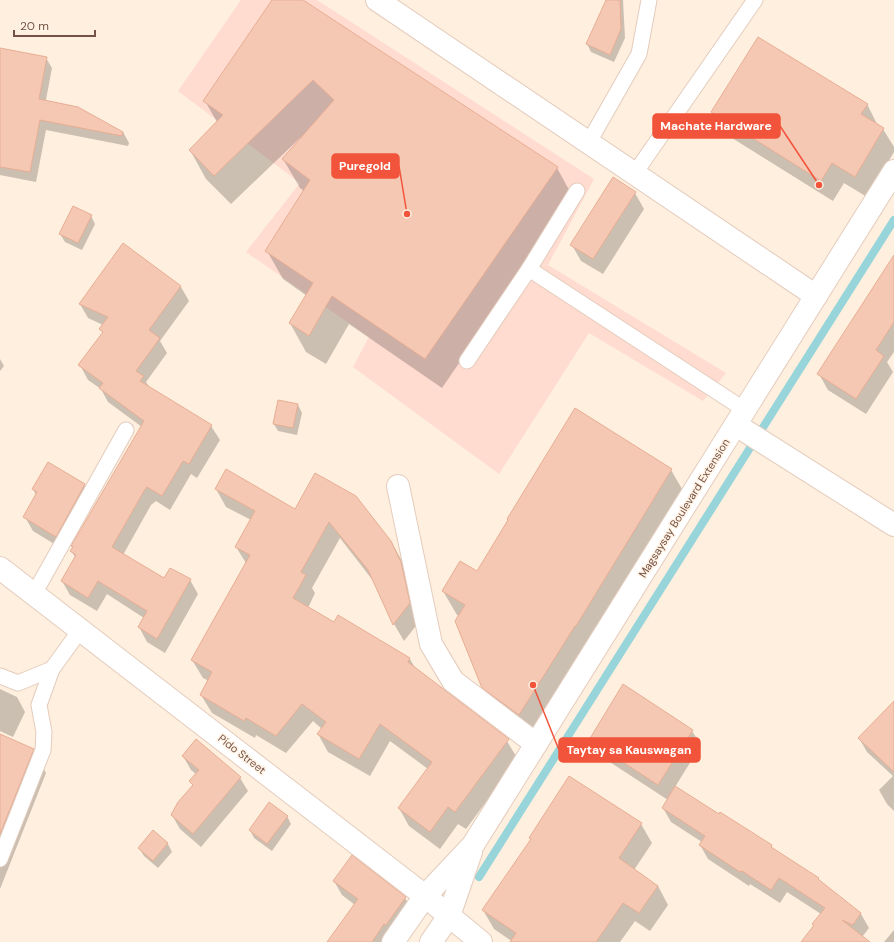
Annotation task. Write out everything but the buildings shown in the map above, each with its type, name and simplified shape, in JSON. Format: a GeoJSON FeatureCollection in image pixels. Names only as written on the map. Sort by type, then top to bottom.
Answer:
{"type":"FeatureCollection","features":[{"type":"Feature","properties":{"kind":"street"},"geometry":{"type":"LineString","coordinates":[[377,0],[816,296]]}},
{"type":"Feature","properties":{"kind":"street","name":"Magsaysay Boulevard Extension"},"geometry":{"type":"LineString","coordinates":[[393,942],[425,896],[473,845],[894,172]]}},
{"type":"Feature","properties":{"kind":"street"},"geometry":{"type":"LineString","coordinates":[[740,418],[894,525]]}},
{"type":"Feature","properties":{"kind":"street"},"geometry":{"type":"LineString","coordinates":[[398,486],[431,644],[453,681],[536,744]]}},
{"type":"Feature","properties":{"kind":"street","name":"Pido Street"},"geometry":{"type":"LineString","coordinates":[[0,568],[425,896],[481,942]]}},
{"type":"Feature","properties":{"kind":"street","name":"Magsaysay Boulevard Extension"},"geometry":{"type":"LineString","coordinates":[[432,942],[449,916],[473,845]]}},
{"type":"Feature","properties":{"kind":"lane"},"geometry":{"type":"LineString","coordinates":[[589,142],[639,54],[649,0]]}},
{"type":"Feature","properties":{"kind":"lane"},"geometry":{"type":"LineString","coordinates":[[635,174],[755,0]]}},
{"type":"Feature","properties":{"kind":"lane"},"geometry":{"type":"LineString","coordinates":[[467,361],[529,269],[577,192]]}},
{"type":"Feature","properties":{"kind":"lane"},"geometry":{"type":"LineString","coordinates":[[529,269],[740,418]]}},
{"type":"Feature","properties":{"kind":"lane"},"geometry":{"type":"LineString","coordinates":[[34,594],[126,430]]}},
{"type":"Feature","properties":{"kind":"lane"},"geometry":{"type":"LineString","coordinates":[[0,859],[43,750],[44,732],[39,705],[52,669],[81,629]]}},
{"type":"Feature","properties":{"kind":"lane"},"geometry":{"type":"LineString","coordinates":[[0,676],[18,683],[52,669]]}},
{"type":"Feature","properties":{"kind":"shaded area"},"geometry":{"type":"Polygon","coordinates":[[[241,0],[317,0],[594,179],[548,265],[726,373],[703,401],[589,333],[499,474],[353,367],[369,337],[246,252],[300,183],[178,91],[241,0]]]}},
{"type":"Feature","properties":{"kind":"waterway"},"geometry":{"type":"LineString","coordinates":[[479,877],[894,220]]}},
{"type":"Feature","properties":{"kind":"place","name":"Machate Hardware"},"geometry":{"type":"Point","coordinates":[819,185]}},
{"type":"Feature","properties":{"kind":"place","name":"Puregold"},"geometry":{"type":"Point","coordinates":[407,214]}},
{"type":"Feature","properties":{"kind":"place","name":"Taytay sa Kauswagan"},"geometry":{"type":"Point","coordinates":[533,685]}}]}
